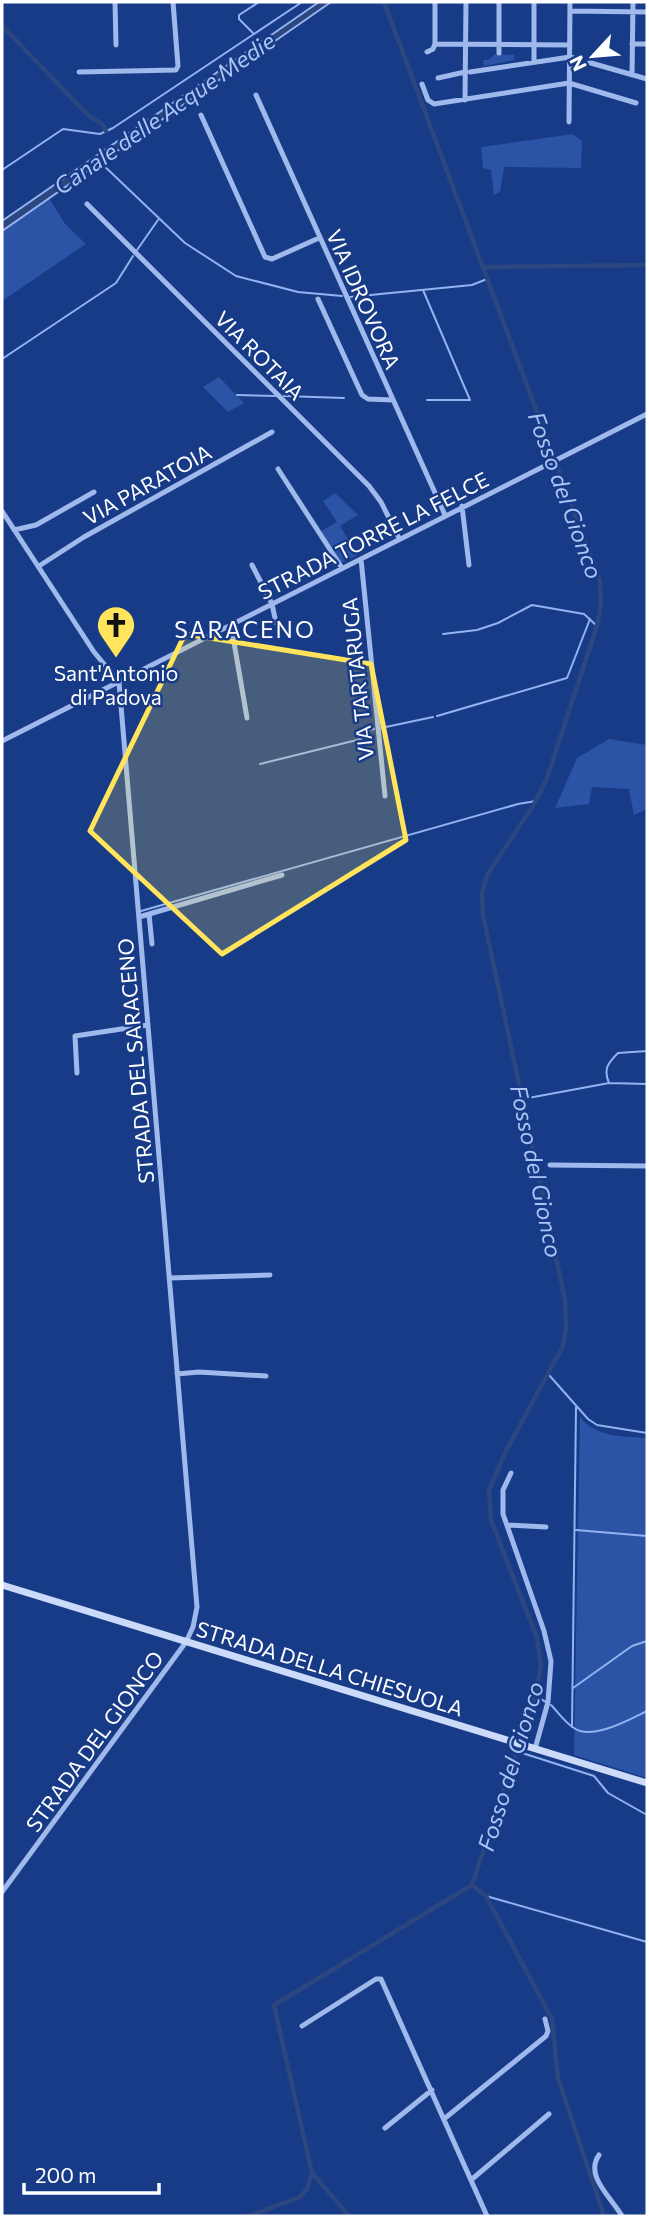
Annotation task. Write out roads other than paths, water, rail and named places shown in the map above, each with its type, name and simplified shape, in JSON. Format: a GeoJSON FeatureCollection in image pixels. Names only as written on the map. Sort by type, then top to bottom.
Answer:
{"type":"FeatureCollection","features":[{"type":"Feature","properties":{"kind":"street"},"geometry":{"type":"LineString","coordinates":[[115,2],[116,45]]}},
{"type":"Feature","properties":{"kind":"street"},"geometry":{"type":"LineString","coordinates":[[79,72],[175,71],[178,65],[173,2]]}},
{"type":"Feature","properties":{"kind":"street"},"geometry":{"type":"LineString","coordinates":[[427,52],[433,49],[435,44],[436,2]]}},
{"type":"Feature","properties":{"kind":"street"},"geometry":{"type":"LineString","coordinates":[[465,100],[466,2]]}},
{"type":"Feature","properties":{"kind":"street"},"geometry":{"type":"LineString","coordinates":[[499,2],[499,53]]}},
{"type":"Feature","properties":{"kind":"street"},"geometry":{"type":"LineString","coordinates":[[534,2],[534,62]]}},
{"type":"Feature","properties":{"kind":"street"},"geometry":{"type":"LineString","coordinates":[[569,122],[570,2]]}},
{"type":"Feature","properties":{"kind":"street"},"geometry":{"type":"LineString","coordinates":[[632,75],[633,2]]}},
{"type":"Feature","properties":{"kind":"street"},"geometry":{"type":"LineString","coordinates":[[570,11],[647,12]]}},
{"type":"Feature","properties":{"kind":"street"},"geometry":{"type":"LineString","coordinates":[[435,44],[570,45]]}},
{"type":"Feature","properties":{"kind":"street"},"geometry":{"type":"LineString","coordinates":[[632,44],[647,44]]}},
{"type":"Feature","properties":{"kind":"street"},"geometry":{"type":"LineString","coordinates":[[438,78],[570,57],[647,79]]}},
{"type":"Feature","properties":{"kind":"street"},"geometry":{"type":"LineString","coordinates":[[422,84],[428,100],[433,104],[569,83],[636,103]]}},
{"type":"Feature","properties":{"kind":"street","name":"VIA IDROVORA"},"geometry":{"type":"LineString","coordinates":[[256,95],[445,515]]}},
{"type":"Feature","properties":{"kind":"street"},"geometry":{"type":"LineString","coordinates":[[201,115],[265,257],[271,259],[319,238]]}},
{"type":"Feature","properties":{"kind":"street","name":"VIA ROTAIA"},"geometry":{"type":"LineString","coordinates":[[87,204],[369,486],[381,502],[399,538]]}},
{"type":"Feature","properties":{"kind":"street"},"geometry":{"type":"LineString","coordinates":[[318,299],[362,395],[367,399],[393,400]]}},
{"type":"Feature","properties":{"kind":"street","name":"STRADA TORRE LA FELCE"},"geometry":{"type":"LineString","coordinates":[[2,741],[647,414]]}},
{"type":"Feature","properties":{"kind":"street","name":"VIA PARATOIA"},"geometry":{"type":"LineString","coordinates":[[39,566],[84,537],[272,432]]}},
{"type":"Feature","properties":{"kind":"street"},"geometry":{"type":"LineString","coordinates":[[278,469],[342,568]]}},
{"type":"Feature","properties":{"kind":"street"},"geometry":{"type":"LineString","coordinates":[[14,530],[38,524],[94,492]]}},
{"type":"Feature","properties":{"kind":"street"},"geometry":{"type":"LineString","coordinates":[[462,506],[468,565]]}},
{"type":"Feature","properties":{"kind":"street"},"geometry":{"type":"LineString","coordinates":[[2,511],[94,652],[119,682]]}},
{"type":"Feature","properties":{"kind":"street","name":"VIA TARTARUGA"},"geometry":{"type":"LineString","coordinates":[[361,559],[384,796]]}},
{"type":"Feature","properties":{"kind":"street"},"geometry":{"type":"LineString","coordinates":[[252,565],[272,604],[276,623]]}},
{"type":"Feature","properties":{"kind":"street"},"geometry":{"type":"LineString","coordinates":[[231,625],[247,718]]}},
{"type":"Feature","properties":{"kind":"street","name":"STRADA DEL SARACENO"},"geometry":{"type":"LineString","coordinates":[[119,682],[197,1602],[193,1627],[186,1642]]}},
{"type":"Feature","properties":{"kind":"street"},"geometry":{"type":"LineString","coordinates":[[139,917],[282,875]]}},
{"type":"Feature","properties":{"kind":"street"},"geometry":{"type":"LineString","coordinates":[[149,914],[152,944]]}},
{"type":"Feature","properties":{"kind":"street"},"geometry":{"type":"LineString","coordinates":[[77,1073],[75,1035],[148,1025]]}},
{"type":"Feature","properties":{"kind":"street"},"geometry":{"type":"LineString","coordinates":[[550,1166],[647,1166]]}},
{"type":"Feature","properties":{"kind":"street"},"geometry":{"type":"LineString","coordinates":[[169,1278],[270,1275]]}},
{"type":"Feature","properties":{"kind":"street"},"geometry":{"type":"LineString","coordinates":[[177,1374],[199,1372],[266,1376]]}},
{"type":"Feature","properties":{"kind":"street"},"geometry":{"type":"LineString","coordinates":[[511,1473],[502,1493],[502,1508],[543,1626],[550,1657],[549,1698],[535,1749]]}},
{"type":"Feature","properties":{"kind":"street"},"geometry":{"type":"LineString","coordinates":[[507,1525],[546,1527]]}},
{"type":"Feature","properties":{"kind":"street","name":"STRADA DELLA CHIESUOLA"},"geometry":{"type":"LineString","coordinates":[[2,1585],[647,1783]]}},
{"type":"Feature","properties":{"kind":"street","name":"STRADA DEL GIONCO"},"geometry":{"type":"LineString","coordinates":[[2,1892],[186,1642]]}},
{"type":"Feature","properties":{"kind":"street"},"geometry":{"type":"LineString","coordinates":[[302,2026],[376,1979],[381,1979],[487,2216]]}},
{"type":"Feature","properties":{"kind":"street"},"geometry":{"type":"LineString","coordinates":[[444,2119],[546,2036],[548,2029],[545,2019]]}},
{"type":"Feature","properties":{"kind":"street"},"geometry":{"type":"LineString","coordinates":[[386,2128],[432,2090]]}},
{"type":"Feature","properties":{"kind":"street"},"geometry":{"type":"LineString","coordinates":[[471,2179],[549,2114]]}},
{"type":"Feature","properties":{"kind":"street"},"geometry":{"type":"LineString","coordinates":[[599,2155],[594,2164],[595,2173],[601,2187],[622,2216]]}},
{"type":"Feature","properties":{"kind":"water","name":"Canale delle Acque Medie"},"geometry":{"type":"Polygon","coordinates":[[[319,2],[331,2],[2,231],[2,221],[319,2]]]}},
{"type":"Feature","properties":{"kind":"waterway","name":"Canale delle Acque Medie"},"geometry":{"type":"LineString","coordinates":[[253,33],[239,19],[239,15],[259,2]]}},
{"type":"Feature","properties":{"kind":"waterway","name":"Canale delle Acque Medie"},"geometry":{"type":"LineString","coordinates":[[2,170],[63,129],[100,134],[113,128],[302,2]]}},
{"type":"Feature","properties":{"kind":"waterway","name":"Fosso del Gionco"},"geometry":{"type":"LineString","coordinates":[[249,2216],[300,2197],[307,2189],[312,2173],[274,2005],[472,1885],[535,1696],[541,1666],[537,1638],[491,1520],[489,1490],[506,1451],[563,1346],[566,1327],[565,1300],[483,915],[482,893],[487,875],[536,801],[547,778],[597,626],[601,604],[600,581],[384,2]]}},
{"type":"Feature","properties":{"kind":"waterway","name":"Fosso del Gionco"},"geometry":{"type":"LineString","coordinates":[[2,26],[106,131]]}},
{"type":"Feature","properties":{"kind":"waterway","name":"Canale delle Acque Medie"},"geometry":{"type":"LineString","coordinates":[[100,162],[185,243],[236,276],[298,292],[342,296]]}},
{"type":"Feature","properties":{"kind":"waterway"},"geometry":{"type":"LineString","coordinates":[[137,250],[158,220]]}},
{"type":"Feature","properties":{"kind":"waterway"},"geometry":{"type":"LineString","coordinates":[[2,359],[116,283],[133,256]]}},
{"type":"Feature","properties":{"kind":"waterway"},"geometry":{"type":"LineString","coordinates":[[483,267],[647,265]]}},
{"type":"Feature","properties":{"kind":"waterway"},"geometry":{"type":"LineString","coordinates":[[350,297],[472,285],[487,279]]}},
{"type":"Feature","properties":{"kind":"waterway"},"geometry":{"type":"LineString","coordinates":[[423,290],[470,400],[427,400]]}},
{"type":"Feature","properties":{"kind":"waterway"},"geometry":{"type":"LineString","coordinates":[[237,395],[277,396]]}},
{"type":"Feature","properties":{"kind":"waterway"},"geometry":{"type":"LineString","coordinates":[[284,396],[344,398]]}},
{"type":"Feature","properties":{"kind":"waterway"},"geometry":{"type":"LineString","coordinates":[[443,634],[477,630],[498,623],[532,605],[584,614],[597,626]]}},
{"type":"Feature","properties":{"kind":"waterway"},"geometry":{"type":"LineString","coordinates":[[437,716],[567,678],[590,619]]}},
{"type":"Feature","properties":{"kind":"waterway"},"geometry":{"type":"LineString","coordinates":[[381,728],[433,717]]}},
{"type":"Feature","properties":{"kind":"waterway"},"geometry":{"type":"LineString","coordinates":[[260,764],[361,739],[361,732],[374,729]]}},
{"type":"Feature","properties":{"kind":"waterway"},"geometry":{"type":"LineString","coordinates":[[141,911],[536,801]]}},
{"type":"Feature","properties":{"kind":"waterway"},"geometry":{"type":"LineString","coordinates":[[609,1083],[606,1074],[608,1066],[618,1053],[647,1051]]}},
{"type":"Feature","properties":{"kind":"waterway"},"geometry":{"type":"LineString","coordinates":[[523,1099],[609,1083],[647,1084]]}},
{"type":"Feature","properties":{"kind":"waterway"},"geometry":{"type":"LineString","coordinates":[[549,1375],[588,1419],[597,1425],[647,1433]]}},
{"type":"Feature","properties":{"kind":"waterway"},"geometry":{"type":"LineString","coordinates":[[572,1727],[576,1407]]}},
{"type":"Feature","properties":{"kind":"waterway"},"geometry":{"type":"LineString","coordinates":[[576,1530],[647,1536]]}},
{"type":"Feature","properties":{"kind":"waterway"},"geometry":{"type":"LineString","coordinates":[[573,1688],[632,1646],[647,1641]]}},
{"type":"Feature","properties":{"kind":"waterway"},"geometry":{"type":"LineString","coordinates":[[535,1696],[546,1702]]}},
{"type":"Feature","properties":{"kind":"waterway"},"geometry":{"type":"LineString","coordinates":[[551,1705],[571,1726],[591,1732],[611,1727],[647,1711]]}},
{"type":"Feature","properties":{"kind":"waterway"},"geometry":{"type":"LineString","coordinates":[[516,1751],[594,1776],[608,1793],[647,1815]]}},
{"type":"Feature","properties":{"kind":"waterway"},"geometry":{"type":"LineString","coordinates":[[472,1885],[486,1896],[552,2019],[558,2078],[604,2216]]}},
{"type":"Feature","properties":{"kind":"waterway"},"geometry":{"type":"LineString","coordinates":[[486,1896],[647,1942]]}},
{"type":"Feature","properties":{"kind":"waterway"},"geometry":{"type":"LineString","coordinates":[[313,2174],[349,2216]]}},
{"type":"Feature","properties":{"kind":"place","name":"Sant'Antonio di Padova"},"geometry":{"type":"Point","coordinates":[116,659]}},
{"type":"Feature","properties":{"kind":"district","name":"SARACENO"},"geometry":{"type":"Point","coordinates":[245,629]}}]}
